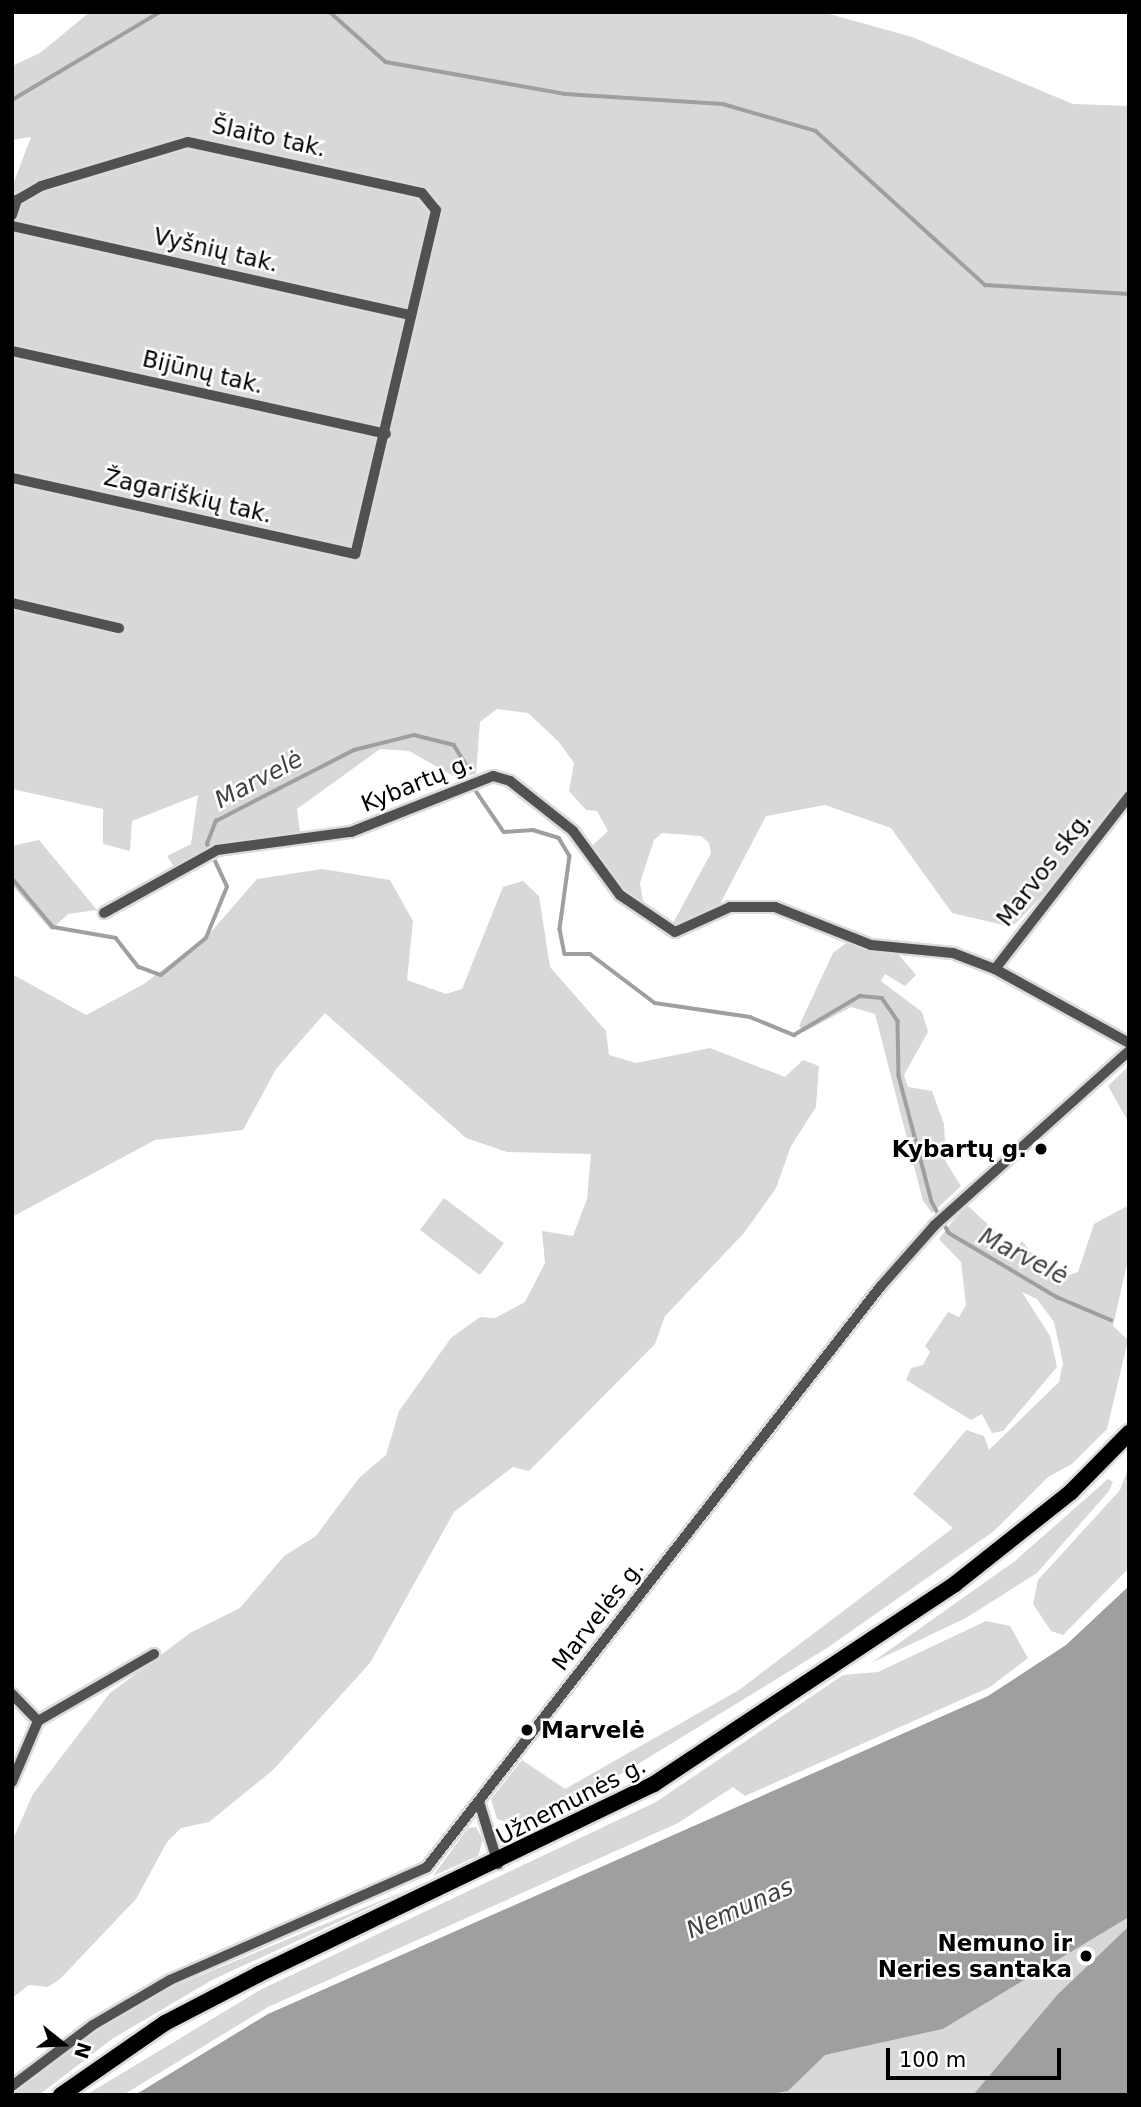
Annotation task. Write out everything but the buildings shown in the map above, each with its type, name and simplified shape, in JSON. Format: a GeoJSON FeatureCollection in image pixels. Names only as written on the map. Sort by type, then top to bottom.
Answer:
{"type":"FeatureCollection","features":[{"type":"Feature","properties":{"kind":"main road","name":"Užnemunės g."},"geometry":{"type":"LineString","coordinates":[[61,2095],[165,2023],[498,1864],[654,1784],[955,1584],[1071,1492],[1129,1433]]}},
{"type":"Feature","properties":{"kind":"street","name":"Šlaito tak."},"geometry":{"type":"LineString","coordinates":[[12,215],[17,200],[54,181],[188,142],[434,201],[411,315]]}},
{"type":"Feature","properties":{"kind":"street","name":"Vyšnių tak."},"geometry":{"type":"LineString","coordinates":[[12,226],[411,315]]}},
{"type":"Feature","properties":{"kind":"street"},"geometry":{"type":"LineString","coordinates":[[386,434],[411,315]]}},
{"type":"Feature","properties":{"kind":"street","name":"Bijūnų tak."},"geometry":{"type":"LineString","coordinates":[[12,351],[386,434]]}},
{"type":"Feature","properties":{"kind":"street","name":"Žagariškių tak."},"geometry":{"type":"LineString","coordinates":[[12,478],[355,554],[386,434]]}},
{"type":"Feature","properties":{"kind":"street"},"geometry":{"type":"LineString","coordinates":[[12,603],[119,628]]}},
{"type":"Feature","properties":{"kind":"street","name":"Kybartų g."},"geometry":{"type":"LineString","coordinates":[[104,913],[212,853],[351,832],[493,776],[510,781],[573,831],[620,895],[675,932],[752,903],[808,916],[871,945],[953,953],[995,969],[1129,1043]]}},
{"type":"Feature","properties":{"kind":"street","name":"Marvos skg."},"geometry":{"type":"LineString","coordinates":[[995,969],[1129,796]]}},
{"type":"Feature","properties":{"kind":"street","name":"Marvelės g."},"geometry":{"type":"LineString","coordinates":[[12,2086],[93,2025],[170,1980],[411,1878],[480,1805],[881,1286],[949,1211],[1129,1051]]}},
{"type":"Feature","properties":{"kind":"street"},"geometry":{"type":"LineString","coordinates":[[12,1782],[38,1721],[154,1654]]}},
{"type":"Feature","properties":{"kind":"street"},"geometry":{"type":"LineString","coordinates":[[12,1694],[38,1721]]}},
{"type":"Feature","properties":{"kind":"street"},"geometry":{"type":"LineString","coordinates":[[480,1805],[498,1864]]}},
{"type":"Feature","properties":{"kind":"shaded area"},"geometry":{"type":"Polygon","coordinates":[[[90,12],[822,12],[912,37],[1073,104],[1129,106],[1129,791],[1045,893],[1012,927],[952,913],[891,828],[825,805],[766,816],[720,904],[672,925],[711,853],[709,843],[701,836],[662,833],[654,840],[640,883],[644,907],[626,895],[591,847],[608,831],[597,811],[586,810],[569,791],[574,763],[558,741],[528,713],[497,709],[480,722],[476,774],[457,778],[409,751],[380,749],[297,809],[300,832],[228,843],[177,872],[167,856],[191,844],[198,795],[132,821],[130,851],[103,844],[103,809],[12,789],[12,187],[31,137],[12,140],[12,66],[40,53],[90,12]]]}},
{"type":"Feature","properties":{"kind":"shaded area"},"geometry":{"type":"Polygon","coordinates":[[[39,840],[97,910],[68,914],[51,930],[12,885],[12,846],[39,840]]]}},
{"type":"Feature","properties":{"kind":"shaded area"},"geometry":{"type":"Polygon","coordinates":[[[322,869],[390,880],[413,921],[407,980],[446,994],[462,989],[503,887],[523,881],[539,896],[550,967],[606,1031],[609,1055],[636,1063],[710,1048],[785,1077],[803,1060],[819,1066],[816,1107],[791,1146],[776,1188],[744,1233],[665,1316],[655,1344],[529,1471],[513,1467],[454,1512],[370,1663],[273,1770],[209,1822],[181,1828],[167,1842],[136,1899],[60,1979],[48,1987],[29,1985],[12,1998],[12,1841],[33,1794],[110,1693],[190,1633],[240,1608],[284,1556],[316,1536],[359,1478],[386,1455],[399,1411],[451,1338],[480,1317],[495,1318],[525,1302],[545,1263],[542,1231],[573,1236],[587,1199],[591,1154],[507,1152],[466,1138],[325,1013],[276,1069],[243,1130],[155,1140],[12,1217],[12,974],[86,1015],[144,984],[210,933],[257,879],[322,869]]]}},
{"type":"Feature","properties":{"kind":"shaded area"},"geometry":{"type":"Polygon","coordinates":[[[849,941],[899,955],[916,975],[905,986],[885,974],[881,981],[922,1012],[928,1032],[904,1075],[908,1087],[932,1091],[944,1124],[946,1162],[961,1186],[932,1213],[923,1201],[875,1014],[851,1007],[804,1032],[799,1026],[833,953],[849,941]]]}},
{"type":"Feature","properties":{"kind":"shaded area"},"geometry":{"type":"Polygon","coordinates":[[[1129,1066],[1129,1123],[1108,1086],[1129,1066]]]}},
{"type":"Feature","properties":{"kind":"shaded area"},"geometry":{"type":"Polygon","coordinates":[[[444,1198],[504,1243],[480,1275],[420,1230],[444,1198]]]}},
{"type":"Feature","properties":{"kind":"shaded area"},"geometry":{"type":"Polygon","coordinates":[[[1129,1205],[1129,1255],[1113,1326],[1128,1340],[1107,1429],[1072,1464],[1048,1477],[994,1531],[827,1648],[630,1769],[521,1826],[497,1819],[491,1799],[522,1760],[565,1789],[739,1690],[953,1528],[913,1494],[966,1430],[984,1436],[989,1450],[1059,1382],[1063,1363],[1054,1322],[1037,1299],[1022,1292],[1050,1336],[1057,1367],[1003,1431],[992,1433],[982,1414],[971,1420],[906,1380],[911,1368],[923,1365],[930,1352],[925,1346],[948,1312],[959,1317],[966,1305],[961,1262],[939,1239],[955,1218],[968,1206],[995,1231],[999,1252],[1013,1253],[1022,1241],[1042,1266],[1070,1275],[1078,1272],[1094,1224],[1129,1205]]]}},
{"type":"Feature","properties":{"kind":"shaded area"},"geometry":{"type":"Polygon","coordinates":[[[1129,1466],[1129,1568],[1063,1635],[1051,1631],[1033,1604],[1038,1580],[1120,1490],[1129,1466]]]}},
{"type":"Feature","properties":{"kind":"shaded area"},"geometry":{"type":"Polygon","coordinates":[[[1108,1479],[1113,1482],[1109,1491],[1037,1573],[966,1618],[871,1663],[1015,1561],[1108,1479]]]}},
{"type":"Feature","properties":{"kind":"shaded area"},"geometry":{"type":"Polygon","coordinates":[[[986,1621],[1010,1626],[1028,1658],[990,1687],[745,1796],[733,1787],[678,1823],[268,2007],[123,2095],[86,2095],[260,1990],[656,1802],[843,1675],[878,1672],[986,1621]]]}},
{"type":"Feature","properties":{"kind":"shaded area"},"geometry":{"type":"Polygon","coordinates":[[[476,1827],[483,1840],[478,1856],[433,1876],[468,1828],[476,1827]]]}},
{"type":"Feature","properties":{"kind":"shaded area"},"geometry":{"type":"Polygon","coordinates":[[[419,1885],[212,1980],[112,2039],[39,2095],[12,2095],[102,2026],[165,1990],[419,1885]]]}},
{"type":"Feature","properties":{"kind":"shaded area"},"geometry":{"type":"Polygon","coordinates":[[[1129,1917],[1129,1926],[1057,1995],[973,2095],[766,2095],[788,2091],[824,2055],[943,2029],[1129,1917]]]}},
{"type":"Feature","properties":{"kind":"water","name":"Nemunas"},"geometry":{"type":"Polygon","coordinates":[[[1129,1586],[1129,1917],[943,2029],[825,2055],[788,2091],[766,2095],[135,2095],[268,2014],[988,1696],[1066,1645],[1129,1586]]]}},
{"type":"Feature","properties":{"kind":"water"},"geometry":{"type":"Polygon","coordinates":[[[1129,1926],[1129,2095],[973,2095],[1057,1995],[1129,1926]]]}},
{"type":"Feature","properties":{"kind":"waterway"},"geometry":{"type":"LineString","coordinates":[[12,100],[160,12]]}},
{"type":"Feature","properties":{"kind":"waterway"},"geometry":{"type":"LineString","coordinates":[[330,12],[386,62],[565,94],[723,104],[816,131],[985,285],[1129,294]]}},
{"type":"Feature","properties":{"kind":"waterway","name":"Marvelė"},"geometry":{"type":"LineString","coordinates":[[12,878],[53,927],[116,938],[139,967],[161,975],[206,938],[227,887],[207,844],[216,821],[354,750],[414,735],[454,745],[466,764]]}},
{"type":"Feature","properties":{"kind":"waterway","name":"Marvelė"},"geometry":{"type":"LineString","coordinates":[[474,788],[504,832],[533,830],[559,838],[570,856],[560,929],[565,954],[590,954],[655,1003],[750,1017],[794,1035],[860,996],[882,998],[898,1021],[899,1076],[932,1202],[949,1233],[1057,1297],[1111,1320]]}},
{"type":"Feature","properties":{"kind":"place","name":"Kybartų g."},"geometry":{"type":"Point","coordinates":[1041,1149]}},
{"type":"Feature","properties":{"kind":"place","name":"Marvelė"},"geometry":{"type":"Point","coordinates":[527,1730]}},
{"type":"Feature","properties":{"kind":"place","name":"Nemuno ir Neries santaka"},"geometry":{"type":"Point","coordinates":[1086,1956]}}]}
